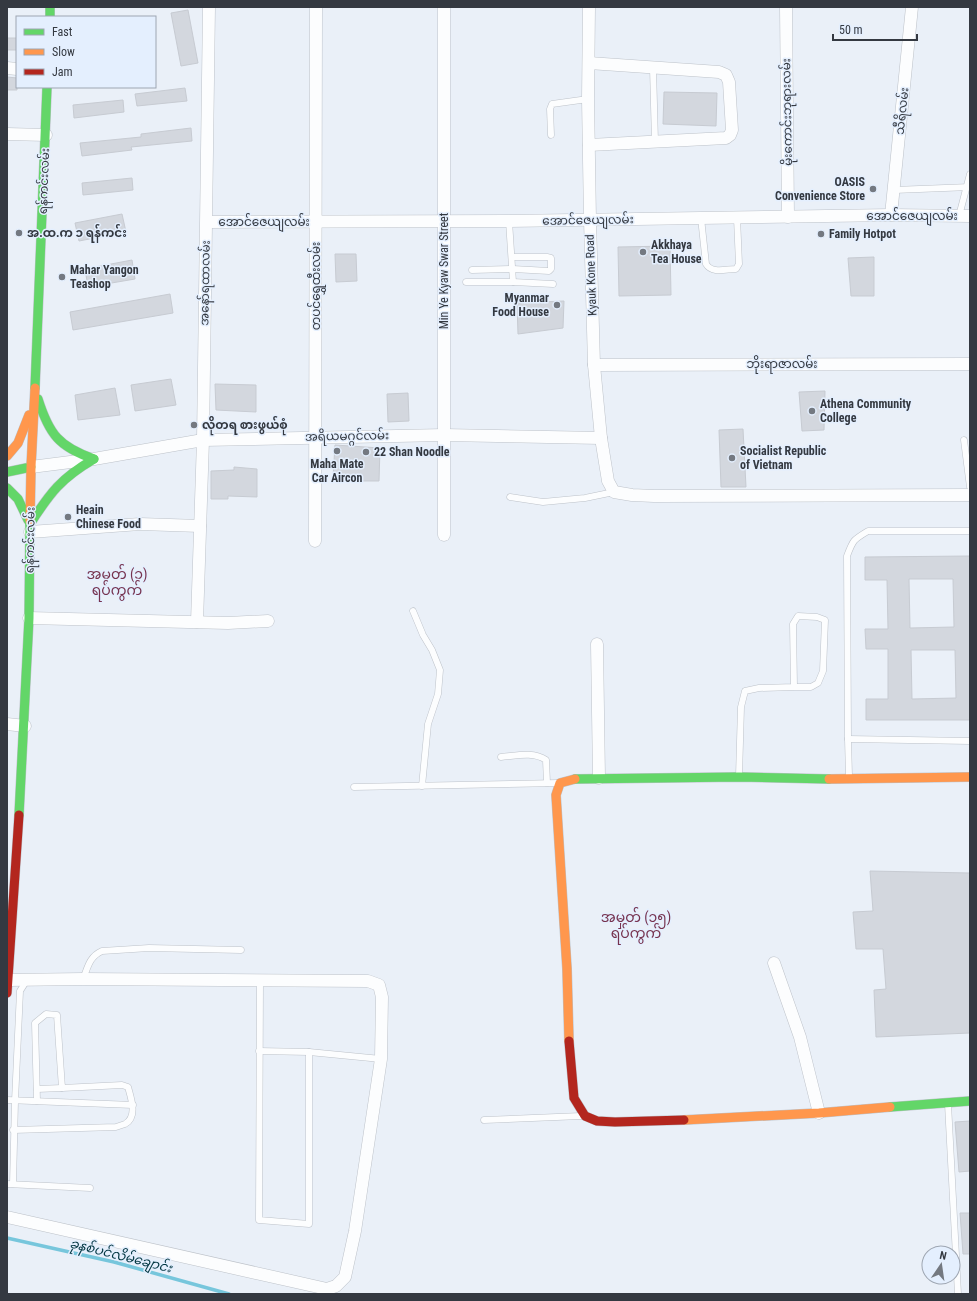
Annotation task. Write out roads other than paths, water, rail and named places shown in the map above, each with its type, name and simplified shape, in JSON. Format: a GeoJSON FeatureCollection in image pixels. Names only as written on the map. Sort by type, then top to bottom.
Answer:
{"type":"FeatureCollection","features":[{"type":"Feature","properties":{"kind":"main road","name":"ရန်ကင်းလမ်း"},"geometry":{"type":"LineString","coordinates":[[7,993],[12,872],[25,726],[29,618],[31,467],[36,393],[47,88]]}},
{"type":"Feature","properties":{"kind":"main road"},"geometry":{"type":"LineString","coordinates":[[7,456],[12,452],[22,435],[36,393]]}},
{"type":"Feature","properties":{"kind":"main road"},"geometry":{"type":"LineString","coordinates":[[36,393],[43,414],[59,441],[69,449],[94,459]]}},
{"type":"Feature","properties":{"kind":"main road"},"geometry":{"type":"LineString","coordinates":[[30,528],[48,498],[60,482],[94,459]]}},
{"type":"Feature","properties":{"kind":"main road"},"geometry":{"type":"LineString","coordinates":[[7,472],[31,467]]}},
{"type":"Feature","properties":{"kind":"main road"},"geometry":{"type":"LineString","coordinates":[[7,488],[18,500],[30,528]]}},
{"type":"Feature","properties":{"kind":"main road"},"geometry":{"type":"LineString","coordinates":[[970,777],[849,779],[739,777],[599,778],[577,779],[560,783],[556,795],[567,969],[570,1058],[574,1098],[585,1116],[597,1121],[615,1122],[703,1120],[819,1114],[970,1100]]}},
{"type":"Feature","properties":{"kind":"street","name":"အနော်ရထာလမ်း"},"geometry":{"type":"LineString","coordinates":[[197,622],[203,440],[209,7]]}},
{"type":"Feature","properties":{"kind":"street","name":"တပင်ရွှေထီးလမ်း"},"geometry":{"type":"LineString","coordinates":[[315,541],[316,7]]}},
{"type":"Feature","properties":{"kind":"street","name":"Min Ye Kyaw Swar Street"},"geometry":{"type":"LineString","coordinates":[[444,7],[444,534]]}},
{"type":"Feature","properties":{"kind":"street","name":"Kyauk Kone Road"},"geometry":{"type":"LineString","coordinates":[[589,7],[588,99],[594,365],[601,438],[608,481],[614,492]]}},
{"type":"Feature","properties":{"kind":"street","name":"မိုးကောင်းဘုရားလမ်း"},"geometry":{"type":"LineString","coordinates":[[786,7],[788,217]]}},
{"type":"Feature","properties":{"kind":"street","name":"သီရိလမ်း"},"geometry":{"type":"LineString","coordinates":[[891,215],[912,7]]}},
{"type":"Feature","properties":{"kind":"street"},"geometry":{"type":"LineString","coordinates":[[589,63],[719,72],[726,75],[729,82],[732,130],[726,138],[589,145]]}},
{"type":"Feature","properties":{"kind":"street"},"geometry":{"type":"LineString","coordinates":[[7,134],[46,135]]}},
{"type":"Feature","properties":{"kind":"street","name":"အောင်ဇေယျလမ်း"},"geometry":{"type":"LineString","coordinates":[[206,222],[444,222],[891,215],[965,216]]}},
{"type":"Feature","properties":{"kind":"street","name":"ဘိုးရာဇာလမ်း"},"geometry":{"type":"LineString","coordinates":[[594,365],[970,364]]}},
{"type":"Feature","properties":{"kind":"street","name":"အရိယမဂ္ဂင်လမ်း"},"geometry":{"type":"LineString","coordinates":[[31,467],[94,459],[203,440],[316,436],[444,435],[601,438]]}},
{"type":"Feature","properties":{"kind":"street"},"geometry":{"type":"LineString","coordinates":[[614,492],[654,496],[970,495]]}},
{"type":"Feature","properties":{"kind":"street"},"geometry":{"type":"LineString","coordinates":[[30,528],[140,524],[200,526]]}},
{"type":"Feature","properties":{"kind":"street"},"geometry":{"type":"LineString","coordinates":[[29,618],[197,622],[268,621]]}},
{"type":"Feature","properties":{"kind":"street"},"geometry":{"type":"LineString","coordinates":[[597,644],[599,778]]}},
{"type":"Feature","properties":{"kind":"street"},"geometry":{"type":"LineString","coordinates":[[7,724],[25,726]]}},
{"type":"Feature","properties":{"kind":"street"},"geometry":{"type":"LineString","coordinates":[[774,963],[800,1037],[819,1114]]}},
{"type":"Feature","properties":{"kind":"street"},"geometry":{"type":"LineString","coordinates":[[7,1217],[328,1289],[336,1286],[345,1277],[355,1231],[381,1059],[382,997],[379,985],[368,981],[83,979],[8,980]]}},
{"type":"Feature","properties":{"kind":"lane"},"geometry":{"type":"LineString","coordinates":[[653,68],[655,142]]}},
{"type":"Feature","properties":{"kind":"lane"},"geometry":{"type":"LineString","coordinates":[[551,135],[550,109],[552,104],[588,99]]}},
{"type":"Feature","properties":{"kind":"lane"},"geometry":{"type":"LineString","coordinates":[[965,216],[970,174]]}},
{"type":"Feature","properties":{"kind":"lane"},"geometry":{"type":"LineString","coordinates":[[894,190],[969,187]]}},
{"type":"Feature","properties":{"kind":"lane"},"geometry":{"type":"LineString","coordinates":[[701,218],[706,264],[708,268],[717,270],[736,268],[739,264],[736,218]]}},
{"type":"Feature","properties":{"kind":"lane"},"geometry":{"type":"LineString","coordinates":[[509,221],[513,282]]}},
{"type":"Feature","properties":{"kind":"lane"},"geometry":{"type":"LineString","coordinates":[[472,270],[512,269],[549,271],[551,269],[551,258],[512,258]]}},
{"type":"Feature","properties":{"kind":"lane"},"geometry":{"type":"LineString","coordinates":[[466,282],[553,284]]}},
{"type":"Feature","properties":{"kind":"lane"},"geometry":{"type":"LineString","coordinates":[[964,440],[970,486]]}},
{"type":"Feature","properties":{"kind":"lane"},"geometry":{"type":"LineString","coordinates":[[510,497],[543,502],[585,498],[614,492]]}},
{"type":"Feature","properties":{"kind":"lane"},"geometry":{"type":"LineString","coordinates":[[849,779],[847,556],[852,543],[856,538],[868,531],[970,531]]}},
{"type":"Feature","properties":{"kind":"lane"},"geometry":{"type":"LineString","coordinates":[[413,611],[440,670],[438,694],[428,724],[422,786]]}},
{"type":"Feature","properties":{"kind":"lane"},"geometry":{"type":"LineString","coordinates":[[739,777],[741,707],[745,691],[759,688],[811,687],[818,683],[823,671],[825,620],[817,617],[798,616],[793,624],[794,687]]}},
{"type":"Feature","properties":{"kind":"lane"},"geometry":{"type":"LineString","coordinates":[[848,739],[970,741]]}},
{"type":"Feature","properties":{"kind":"lane"},"geometry":{"type":"LineString","coordinates":[[501,757],[531,755],[541,757],[546,760],[547,783]]}},
{"type":"Feature","properties":{"kind":"lane"},"geometry":{"type":"LineString","coordinates":[[354,787],[560,783]]}},
{"type":"Feature","properties":{"kind":"lane"},"geometry":{"type":"LineString","coordinates":[[83,979],[90,960],[95,954],[102,951],[149,948],[241,950]]}},
{"type":"Feature","properties":{"kind":"lane"},"geometry":{"type":"LineString","coordinates":[[27,980],[20,991],[14,1100],[14,1130],[10,1184],[90,1188]]}},
{"type":"Feature","properties":{"kind":"lane"},"geometry":{"type":"LineString","coordinates":[[260,980],[259,1220],[309,1224],[309,1052]]}},
{"type":"Feature","properties":{"kind":"lane"},"geometry":{"type":"LineString","coordinates":[[37,1101],[35,1023],[46,1014],[57,1015],[62,1088]]}},
{"type":"Feature","properties":{"kind":"lane"},"geometry":{"type":"LineString","coordinates":[[259,1051],[309,1052],[381,1059]]}},
{"type":"Feature","properties":{"kind":"lane"},"geometry":{"type":"LineString","coordinates":[[14,1130],[116,1127],[127,1123],[132,1116],[133,1105],[128,1087],[122,1085],[37,1089]]}},
{"type":"Feature","properties":{"kind":"lane"},"geometry":{"type":"LineString","coordinates":[[7,1100],[133,1105]]}},
{"type":"Feature","properties":{"kind":"lane"},"geometry":{"type":"LineString","coordinates":[[948,1102],[958,1294]]}},
{"type":"Feature","properties":{"kind":"lane"},"geometry":{"type":"LineString","coordinates":[[484,1120],[548,1116],[585,1116]]}},
{"type":"Feature","properties":{"kind":"waterway","name":"ခုနစ်ပင်လိမ်ချောင်း"},"geometry":{"type":"LineString","coordinates":[[7,1238],[114,1262],[229,1294]]}},
{"type":"Feature","properties":{"kind":"place","name":"OASIS Convenience Store"},"geometry":{"type":"Point","coordinates":[873,189]}},
{"type":"Feature","properties":{"kind":"place","name":"အ.ထ.က ၁ ရန်ကင်း"},"geometry":{"type":"Point","coordinates":[19,233]}},
{"type":"Feature","properties":{"kind":"place","name":"Family Hotpot"},"geometry":{"type":"Point","coordinates":[821,234]}},
{"type":"Feature","properties":{"kind":"place","name":"Akkhaya Tea House"},"geometry":{"type":"Point","coordinates":[643,252]}},
{"type":"Feature","properties":{"kind":"place","name":"Mahar Yangon Teashop"},"geometry":{"type":"Point","coordinates":[62,277]}},
{"type":"Feature","properties":{"kind":"place","name":"Myanmar Food House"},"geometry":{"type":"Point","coordinates":[557,305]}},
{"type":"Feature","properties":{"kind":"place","name":"Athena Community College"},"geometry":{"type":"Point","coordinates":[812,411]}},
{"type":"Feature","properties":{"kind":"place","name":"လိုတရ စားဖွယ်စုံ"},"geometry":{"type":"Point","coordinates":[194,425]}},
{"type":"Feature","properties":{"kind":"place","name":"Maha Mate Car Aircon"},"geometry":{"type":"Point","coordinates":[337,451]}},
{"type":"Feature","properties":{"kind":"place","name":"22 Shan Noodle"},"geometry":{"type":"Point","coordinates":[366,452]}},
{"type":"Feature","properties":{"kind":"place","name":"Socialist Republic of Vietnam"},"geometry":{"type":"Point","coordinates":[732,458]}},
{"type":"Feature","properties":{"kind":"place","name":"Heain Chinese Food"},"geometry":{"type":"Point","coordinates":[68,517]}},
{"type":"Feature","properties":{"kind":"district","name":"အမှတ် (၁) ရပ်ကွက်"},"geometry":{"type":"Point","coordinates":[117,582]}},
{"type":"Feature","properties":{"kind":"district","name":"အမှတ် (၁၅) ရပ်ကွက်"},"geometry":{"type":"Point","coordinates":[636,926]}}]}
